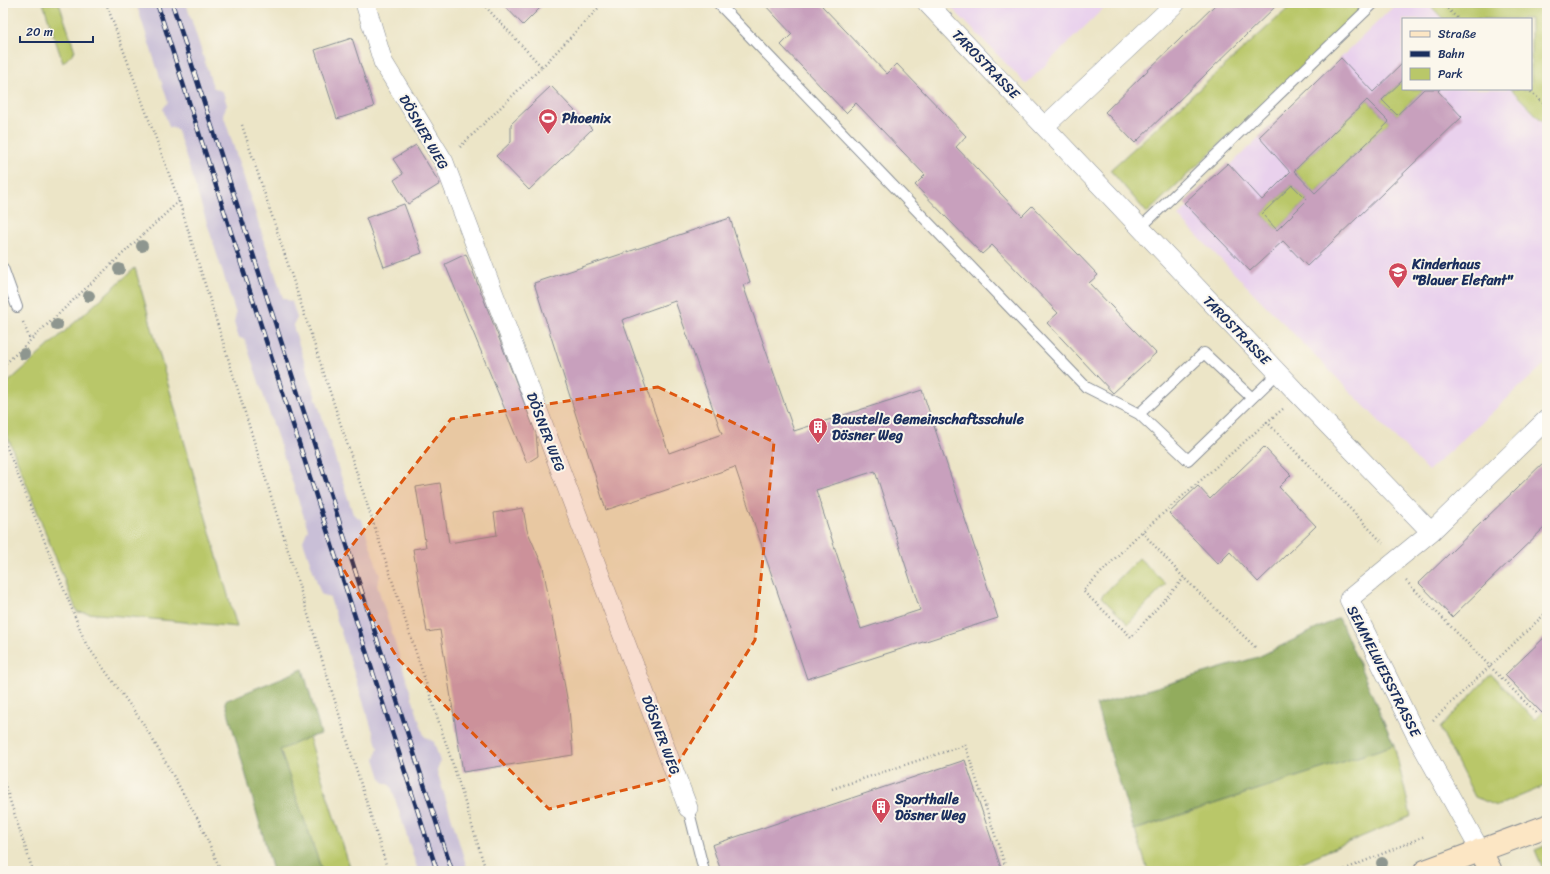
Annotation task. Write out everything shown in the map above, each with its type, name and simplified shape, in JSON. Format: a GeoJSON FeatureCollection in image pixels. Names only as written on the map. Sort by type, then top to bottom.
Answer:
{"type":"FeatureCollection","features":[{"type":"Feature","properties":{"kind":"main road"},"geometry":{"type":"LineString","coordinates":[[1426,871],[1547,826]]}},
{"type":"Feature","properties":{"kind":"main road"},"geometry":{"type":"LineString","coordinates":[[1480,850],[1491,871]]}},
{"type":"Feature","properties":{"kind":"street","name":"DÖSNER WEG"},"geometry":{"type":"LineString","coordinates":[[365,3],[383,62],[444,162],[688,808]]}},
{"type":"Feature","properties":{"kind":"street","name":"TAROSTRASSE"},"geometry":{"type":"LineString","coordinates":[[927,3],[1431,532]]}},
{"type":"Feature","properties":{"kind":"street"},"geometry":{"type":"LineString","coordinates":[[1045,126],[1176,3]]}},
{"type":"Feature","properties":{"kind":"street","name":"SEMMELWEISSTRASSE"},"geometry":{"type":"LineString","coordinates":[[1480,850],[1416,735],[1349,600],[1431,532],[1547,419]]}},
{"type":"Feature","properties":{"kind":"lane"},"geometry":{"type":"LineString","coordinates":[[718,3],[1086,387],[1139,414],[1188,460],[1278,373]]}},
{"type":"Feature","properties":{"kind":"lane"},"geometry":{"type":"LineString","coordinates":[[1140,228],[1374,3]]}},
{"type":"Feature","properties":{"kind":"lane"},"geometry":{"type":"LineString","coordinates":[[3,268],[17,307]]}},
{"type":"Feature","properties":{"kind":"lane"},"geometry":{"type":"LineString","coordinates":[[1139,414],[1204,353],[1252,398]]}},
{"type":"Feature","properties":{"kind":"lane","name":"DÖSNER WEG"},"geometry":{"type":"LineString","coordinates":[[688,808],[704,871]]}},
{"type":"Feature","properties":{"kind":"path"},"geometry":{"type":"LineString","coordinates":[[106,3],[179,201],[388,871]]}},
{"type":"Feature","properties":{"kind":"path"},"geometry":{"type":"LineString","coordinates":[[482,3],[542,67]]}},
{"type":"Feature","properties":{"kind":"path"},"geometry":{"type":"LineString","coordinates":[[444,162],[542,67],[603,3]]}},
{"type":"Feature","properties":{"kind":"path"},"geometry":{"type":"LineString","coordinates":[[1442,3],[1457,18]]}},
{"type":"Feature","properties":{"kind":"path"},"geometry":{"type":"LineString","coordinates":[[1529,90],[1547,108]]}},
{"type":"Feature","properties":{"kind":"path"},"geometry":{"type":"LineString","coordinates":[[242,125],[458,780],[486,871]]}},
{"type":"Feature","properties":{"kind":"path"},"geometry":{"type":"LineString","coordinates":[[3,366],[179,201]]}},
{"type":"Feature","properties":{"kind":"path"},"geometry":{"type":"LineString","coordinates":[[1184,578],[1131,638],[1083,591],[1142,532],[1299,395]]}},
{"type":"Feature","properties":{"kind":"path"},"geometry":{"type":"LineString","coordinates":[[1267,422],[1490,666],[1536,713]]}},
{"type":"Feature","properties":{"kind":"path"},"geometry":{"type":"LineString","coordinates":[[3,438],[86,644],[145,726],[200,822],[221,871]]}},
{"type":"Feature","properties":{"kind":"path"},"geometry":{"type":"LineString","coordinates":[[1142,532],[1184,578],[1255,647]]}},
{"type":"Feature","properties":{"kind":"path"},"geometry":{"type":"LineString","coordinates":[[1416,735],[1547,612]]}},
{"type":"Feature","properties":{"kind":"path"},"geometry":{"type":"LineString","coordinates":[[832,789],[965,745],[1007,871]]}},
{"type":"Feature","properties":{"kind":"path"},"geometry":{"type":"LineString","coordinates":[[3,779],[33,871]]}},
{"type":"Feature","properties":{"kind":"path"},"geometry":{"type":"LineString","coordinates":[[1341,871],[1425,836]]}},
{"type":"Feature","properties":{"kind":"highlighted area"},"geometry":{"type":"Polygon","coordinates":[[[658,387],[774,442],[755,640],[668,779],[549,809],[398,659],[339,562],[451,419],[658,387]]]}},
{"type":"Feature","properties":{"kind":"shaded area"},"geometry":{"type":"Polygon","coordinates":[[[136,3],[186,3],[213,87],[223,92],[227,105],[223,114],[283,298],[292,302],[297,318],[293,326],[353,514],[362,520],[380,576],[377,585],[424,736],[434,742],[440,762],[437,771],[468,871],[418,871],[391,786],[382,781],[375,759],[378,748],[330,598],[321,594],[303,541],[308,529],[245,340],[238,337],[234,322],[236,314],[177,129],[169,127],[163,109],[168,102],[136,3]]]}},
{"type":"Feature","properties":{"kind":"shaded area"},"geometry":{"type":"Polygon","coordinates":[[[947,3],[1109,3],[1026,84],[947,3]]]}},
{"type":"Feature","properties":{"kind":"shaded area","name":"Kinderhaus \"Blauer Elefant\""},"geometry":{"type":"Polygon","coordinates":[[[1397,3],[1427,3],[1441,18],[1402,18],[1402,90],[1511,90],[1547,127],[1547,362],[1428,471],[1178,216],[1397,3]]]}},
{"type":"Feature","properties":{"kind":"green space"},"geometry":{"type":"Polygon","coordinates":[[[43,3],[59,3],[75,51],[63,63],[43,3]]]}},
{"type":"Feature","properties":{"kind":"green space"},"geometry":{"type":"Polygon","coordinates":[[[1294,3],[1369,3],[1147,213],[1110,170],[1294,3]]]}},
{"type":"Feature","properties":{"kind":"green space"},"geometry":{"type":"Polygon","coordinates":[[[1428,3],[1547,3],[1547,126],[1512,90],[1532,90],[1532,18],[1442,18],[1428,3]]]}},
{"type":"Feature","properties":{"kind":"green space"},"geometry":{"type":"Polygon","coordinates":[[[1402,81],[1402,90],[1423,90],[1397,115],[1382,100],[1402,81]]]}},
{"type":"Feature","properties":{"kind":"green space"},"geometry":{"type":"Polygon","coordinates":[[[1367,100],[1389,122],[1315,193],[1294,171],[1367,100]]]}},
{"type":"Feature","properties":{"kind":"green space"},"geometry":{"type":"Polygon","coordinates":[[[1292,185],[1307,200],[1277,230],[1262,214],[1292,185]]]}},
{"type":"Feature","properties":{"kind":"green space"},"geometry":{"type":"Polygon","coordinates":[[[135,268],[237,627],[77,612],[3,425],[3,387],[135,268]]]}},
{"type":"Feature","properties":{"kind":"green space"},"geometry":{"type":"Polygon","coordinates":[[[1139,558],[1166,584],[1128,624],[1101,597],[1139,558]]]}},
{"type":"Feature","properties":{"kind":"green space"},"geometry":{"type":"Polygon","coordinates":[[[1339,618],[1394,745],[1134,830],[1096,705],[1258,657],[1339,618]]]}},
{"type":"Feature","properties":{"kind":"green space"},"geometry":{"type":"Polygon","coordinates":[[[303,669],[321,734],[309,737],[280,750],[322,871],[273,871],[225,701],[303,669]]]}},
{"type":"Feature","properties":{"kind":"green space"},"geometry":{"type":"Polygon","coordinates":[[[1491,674],[1535,720],[1547,708],[1547,785],[1497,806],[1475,797],[1440,728],[1491,674]]]}},
{"type":"Feature","properties":{"kind":"green space"},"geometry":{"type":"Polygon","coordinates":[[[309,737],[351,871],[322,871],[280,750],[309,737]]]}},
{"type":"Feature","properties":{"kind":"green space"},"geometry":{"type":"Polygon","coordinates":[[[1394,745],[1411,816],[1280,871],[1148,871],[1135,830],[1394,745]]]}},
{"type":"Feature","properties":{"kind":"green space"},"geometry":{"type":"Polygon","coordinates":[[[1547,845],[1547,871],[1544,871],[1535,850],[1547,845]]]}},
{"type":"Feature","properties":{"kind":"building"},"geometry":{"type":"Polygon","coordinates":[[[502,3],[545,3],[523,25],[502,3]]]}},
{"type":"Feature","properties":{"kind":"building"},"geometry":{"type":"Polygon","coordinates":[[[763,3],[825,3],[822,6],[887,74],[897,64],[966,136],[956,147],[1022,216],[1032,206],[1098,275],[1089,283],[1156,353],[1113,393],[1047,323],[1058,313],[992,245],[982,254],[915,185],[925,175],[856,103],[846,113],[781,45],[792,34],[763,3]]]}},
{"type":"Feature","properties":{"kind":"building"},"geometry":{"type":"Polygon","coordinates":[[[1217,3],[1279,3],[1135,143],[1105,112],[1217,3]]]}},
{"type":"Feature","properties":{"kind":"building"},"geometry":{"type":"Polygon","coordinates":[[[352,38],[374,107],[337,119],[315,50],[352,38]]]}},
{"type":"Feature","properties":{"kind":"building"},"geometry":{"type":"Polygon","coordinates":[[[1341,58],[1373,92],[1402,64],[1402,81],[1382,100],[1397,115],[1423,90],[1439,90],[1438,91],[1462,117],[1307,266],[1283,241],[1250,271],[1184,203],[1228,163],[1262,200],[1290,172],[1259,137],[1341,58]],[[1367,100],[1294,171],[1315,193],[1389,122],[1367,100]],[[1292,185],[1262,214],[1277,230],[1307,200],[1292,185]]]}},
{"type":"Feature","properties":{"kind":"building","name":"Phoenix"},"geometry":{"type":"Polygon","coordinates":[[[551,86],[592,129],[529,190],[496,156],[511,142],[511,124],[551,86]]]}},
{"type":"Feature","properties":{"kind":"building"},"geometry":{"type":"Polygon","coordinates":[[[416,145],[440,184],[408,204],[394,180],[403,174],[393,159],[416,145]]]}},
{"type":"Feature","properties":{"kind":"building"},"geometry":{"type":"Polygon","coordinates":[[[404,204],[422,253],[384,267],[366,218],[404,204]]]}},
{"type":"Feature","properties":{"kind":"building","name":"Baustelle Gemeinschaftsschule Dösner Weg"},"geometry":{"type":"Polygon","coordinates":[[[730,218],[750,282],[743,285],[794,431],[922,390],[998,618],[807,679],[735,467],[606,510],[534,283],[730,218]],[[675,301],[622,320],[669,453],[722,434],[675,301]],[[875,471],[816,490],[861,629],[920,610],[875,471]]]}},
{"type":"Feature","properties":{"kind":"building"},"geometry":{"type":"Polygon","coordinates":[[[466,254],[536,433],[538,456],[527,463],[445,264],[466,254]]]}},
{"type":"Feature","properties":{"kind":"building"},"geometry":{"type":"Polygon","coordinates":[[[1264,447],[1291,475],[1279,487],[1316,526],[1258,582],[1230,552],[1218,564],[1169,513],[1198,486],[1210,499],[1264,447]]]}},
{"type":"Feature","properties":{"kind":"building"},"geometry":{"type":"Polygon","coordinates":[[[1547,459],[1547,525],[1452,617],[1419,583],[1547,459]]]}},
{"type":"Feature","properties":{"kind":"building"},"geometry":{"type":"Polygon","coordinates":[[[440,483],[449,543],[497,535],[494,513],[523,508],[527,530],[543,567],[569,709],[573,755],[463,772],[440,630],[427,632],[413,549],[426,547],[416,487],[440,483]]]}},
{"type":"Feature","properties":{"kind":"building"},"geometry":{"type":"Polygon","coordinates":[[[1547,635],[1547,708],[1542,713],[1505,675],[1547,635]]]}},
{"type":"Feature","properties":{"kind":"building","name":"Sporthalle Dösner Weg"},"geometry":{"type":"Polygon","coordinates":[[[965,760],[1002,871],[721,871],[712,845],[965,760]]]}},
{"type":"Feature","properties":{"kind":"railway"},"geometry":{"type":"LineString","coordinates":[[157,3],[437,871]]}},
{"type":"Feature","properties":{"kind":"railway"},"geometry":{"type":"LineString","coordinates":[[172,3],[452,871]]}},
{"type":"Feature","properties":{"kind":"place","name":"Phoenix"},"geometry":{"type":"Point","coordinates":[548,135]}},
{"type":"Feature","properties":{"kind":"place","name":"Kinderhaus \"Blauer Elefant\""},"geometry":{"type":"Point","coordinates":[1398,289]}},
{"type":"Feature","properties":{"kind":"place","name":"Baustelle Gemeinschaftsschule Dösner Weg"},"geometry":{"type":"Point","coordinates":[818,444]}},
{"type":"Feature","properties":{"kind":"place","name":"Sporthalle Dösner Weg"},"geometry":{"type":"Point","coordinates":[881,824]}}]}
